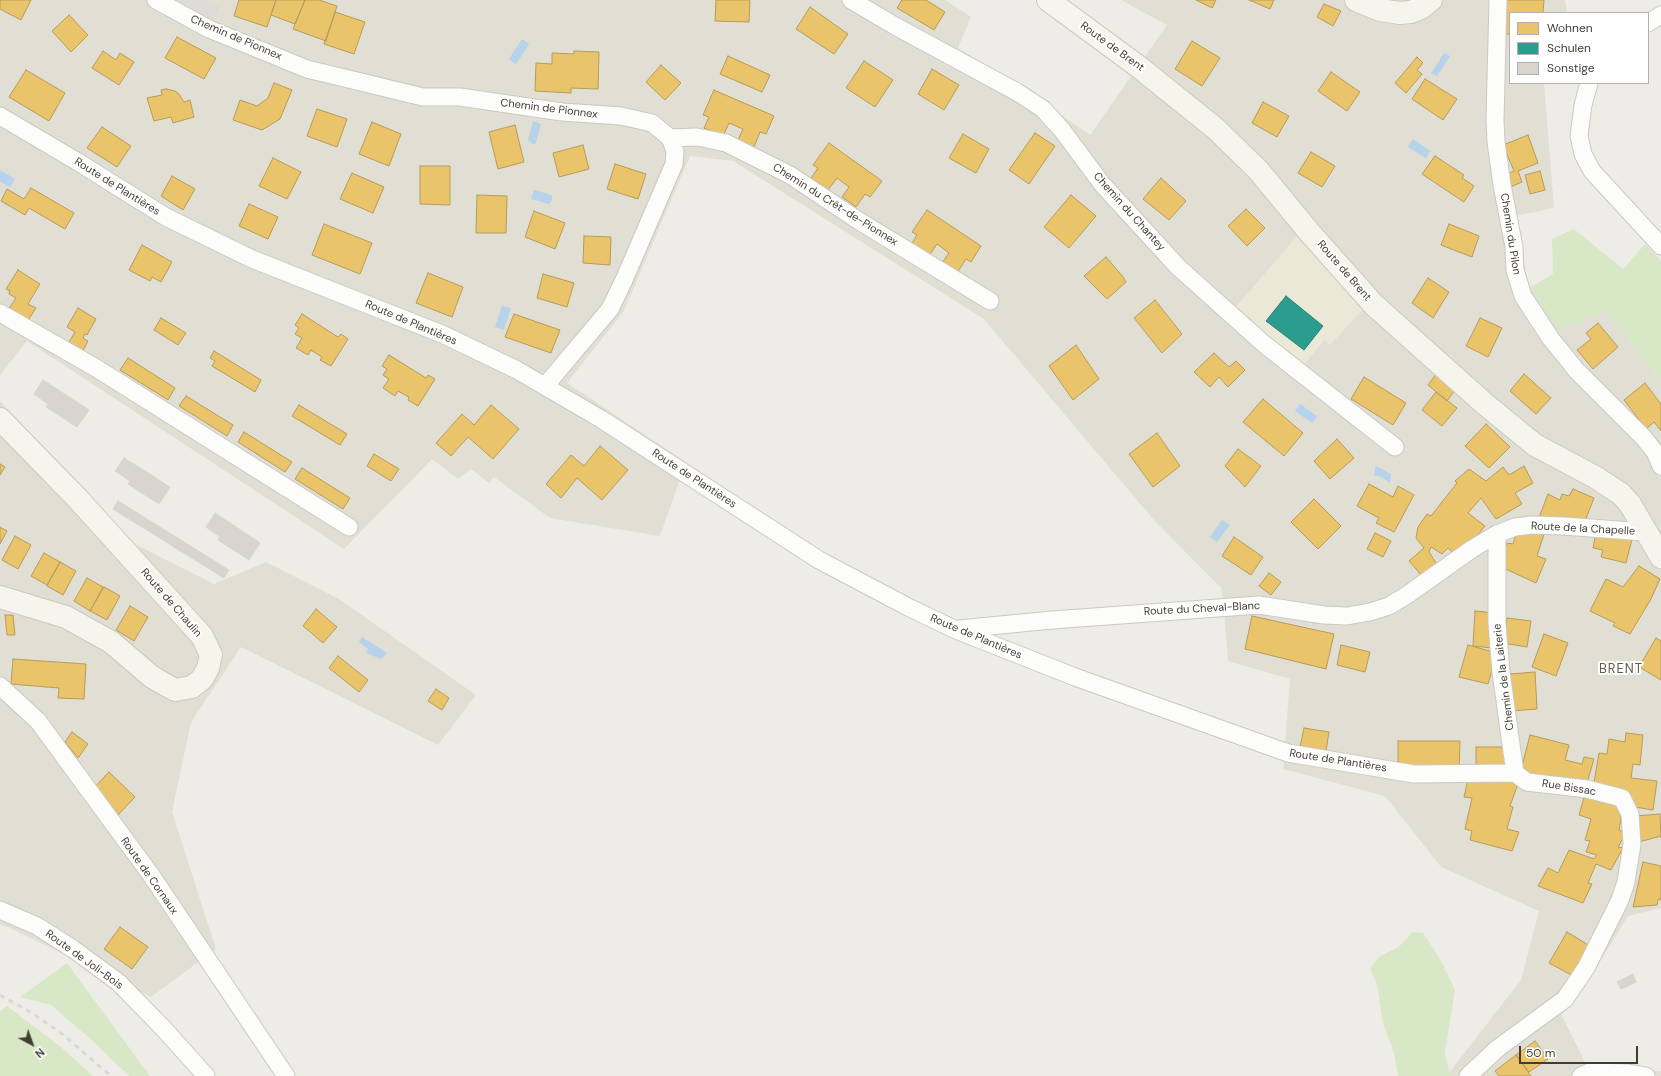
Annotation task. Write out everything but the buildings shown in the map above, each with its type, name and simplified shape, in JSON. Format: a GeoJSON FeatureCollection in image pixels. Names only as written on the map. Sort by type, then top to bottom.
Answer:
{"type":"FeatureCollection","features":[{"type":"Feature","properties":{"kind":"main road","name":"Route de Brent"},"geometry":{"type":"LineString","coordinates":[[1048,0],[1139,66],[1216,129],[1258,170],[1310,233],[1374,305],[1522,437],[1534,445],[1595,477],[1621,494],[1630,504],[1646,532],[1660,552]]}},
{"type":"Feature","properties":{"kind":"main road"},"geometry":{"type":"LineString","coordinates":[[1356,0],[1380,10],[1400,13],[1411,12],[1421,8],[1431,0]]}},
{"type":"Feature","properties":{"kind":"main road","name":"Route de Chaulin"},"geometry":{"type":"LineString","coordinates":[[0,419],[78,499],[202,636],[211,655],[208,668],[202,679],[192,687],[175,690],[152,677],[111,642],[66,618],[0,597]]}},
{"type":"Feature","properties":{"kind":"street","name":"Chemin de Pionnex"},"geometry":{"type":"LineString","coordinates":[[156,0],[209,29],[308,68],[423,97],[460,97],[562,112],[621,116],[652,123],[670,138]]}},
{"type":"Feature","properties":{"kind":"street","name":"Chemin du Chantey"},"geometry":{"type":"LineString","coordinates":[[851,0],[895,26],[1017,92],[1043,109],[1062,130],[1102,184],[1178,267],[1264,344],[1395,447]]}},
{"type":"Feature","properties":{"kind":"street","name":"Chemin du Pilon"},"geometry":{"type":"LineString","coordinates":[[1498,0],[1495,120],[1496,142],[1502,185],[1514,247],[1515,270],[1523,296],[1551,339],[1577,371],[1643,437],[1654,452],[1661,466]]}},
{"type":"Feature","properties":{"kind":"street"},"geometry":{"type":"LineString","coordinates":[[1649,21],[1661,15]]}},
{"type":"Feature","properties":{"kind":"street"},"geometry":{"type":"LineString","coordinates":[[1589,84],[1583,105],[1579,136],[1583,154],[1592,171],[1661,246]]}},
{"type":"Feature","properties":{"kind":"street","name":"Route de Plantières"},"geometry":{"type":"LineString","coordinates":[[0,116],[78,162],[166,217],[252,259],[442,334],[518,370],[602,419],[819,560],[910,608],[956,630],[1075,677],[1288,753],[1414,774],[1515,773]]}},
{"type":"Feature","properties":{"kind":"street","name":"Chemin du Crêt-de-Pionnex"},"geometry":{"type":"LineString","coordinates":[[670,138],[697,138],[726,144],[790,175],[865,224],[990,301]]}},
{"type":"Feature","properties":{"kind":"street"},"geometry":{"type":"LineString","coordinates":[[546,386],[610,309],[674,164],[675,151],[670,138]]}},
{"type":"Feature","properties":{"kind":"street"},"geometry":{"type":"LineString","coordinates":[[0,313],[96,368],[349,527]]}},
{"type":"Feature","properties":{"kind":"street","name":"Route de la Chapelle"},"geometry":{"type":"LineString","coordinates":[[1497,534],[1515,527],[1532,525],[1646,532]]}},
{"type":"Feature","properties":{"kind":"street","name":"Route du Cheval-Blanc"},"geometry":{"type":"LineString","coordinates":[[956,630],[1052,620],[1259,605],[1347,616],[1370,612],[1389,606],[1472,549],[1497,534]]}},
{"type":"Feature","properties":{"kind":"street","name":"Chemin de la Laiterie"},"geometry":{"type":"LineString","coordinates":[[1497,534],[1497,624],[1501,672],[1515,773]]}},
{"type":"Feature","properties":{"kind":"street","name":"Route de Cornaux"},"geometry":{"type":"LineString","coordinates":[[0,686],[38,722],[151,875],[286,1076]]}},
{"type":"Feature","properties":{"kind":"street","name":"Rue Bissac"},"geometry":{"type":"LineString","coordinates":[[1468,1076],[1498,1048],[1565,999],[1586,968],[1620,900],[1626,882],[1632,844],[1630,814],[1622,798],[1587,789],[1527,782],[1515,773]]}},
{"type":"Feature","properties":{"kind":"street","name":"Route de Joli-Bois"},"geometry":{"type":"LineString","coordinates":[[0,910],[37,926],[73,949],[118,982],[164,1029],[206,1076]]}},
{"type":"Feature","properties":{"kind":"street"},"geometry":{"type":"LineString","coordinates":[[1581,1076],[1590,1072],[1629,1073],[1646,1076]]}},
{"type":"Feature","properties":{"kind":"shaded area"},"geometry":{"type":"Polygon","coordinates":[[[0,0],[945,0],[971,17],[958,48],[1015,82],[1090,135],[1167,25],[1121,0],[1565,0],[1567,12],[1509,12],[1509,84],[1544,84],[1554,208],[1515,216],[1529,288],[1607,311],[1661,382],[1661,908],[1628,916],[1581,992],[1561,1014],[1588,1068],[1661,1071],[1661,1076],[1450,1076],[1448,1074],[1521,980],[1539,911],[1441,867],[1385,796],[1283,769],[1290,679],[1228,661],[1222,589],[1153,519],[984,319],[733,161],[690,156],[624,311],[567,383],[686,462],[660,536],[550,518],[494,477],[489,483],[471,469],[458,479],[432,459],[344,549],[27,341],[0,375],[0,0]]]}},
{"type":"Feature","properties":{"kind":"shaded area"},"geometry":{"type":"Polygon","coordinates":[[[156,0],[206,0],[220,7],[209,29],[156,0]]]}},
{"type":"Feature","properties":{"kind":"shaded area"},"geometry":{"type":"Polygon","coordinates":[[[1298,235],[1365,307],[1330,345],[1324,340],[1302,368],[1234,309],[1298,235]]]}},
{"type":"Feature","properties":{"kind":"shaded area"},"geometry":{"type":"Polygon","coordinates":[[[0,401],[135,544],[214,584],[266,562],[339,599],[476,695],[438,745],[241,647],[191,722],[172,812],[216,949],[151,997],[6,926],[0,925],[0,401]]]}},
{"type":"Feature","properties":{"kind":"green space"},"geometry":{"type":"Polygon","coordinates":[[[1574,229],[1623,269],[1645,244],[1661,261],[1661,382],[1607,311],[1559,330],[1529,288],[1553,274],[1552,239],[1574,229]]]}},
{"type":"Feature","properties":{"kind":"green space"},"geometry":{"type":"Polygon","coordinates":[[[1412,932],[1423,933],[1440,959],[1455,990],[1445,1053],[1450,1076],[1398,1076],[1394,1053],[1383,1023],[1377,985],[1370,968],[1380,956],[1399,947],[1412,932]]]}},
{"type":"Feature","properties":{"kind":"green space"},"geometry":{"type":"Polygon","coordinates":[[[67,963],[150,1076],[129,1076],[96,1044],[51,1005],[20,997],[67,963]]]}},
{"type":"Feature","properties":{"kind":"green space"},"geometry":{"type":"Polygon","coordinates":[[[7,1006],[61,1047],[93,1076],[0,1076],[0,1011],[7,1006]]]}},
{"type":"Feature","properties":{"kind":"water"},"geometry":{"type":"Polygon","coordinates":[[[522,39],[529,44],[516,64],[509,59],[522,39]]]}},
{"type":"Feature","properties":{"kind":"water"},"geometry":{"type":"Polygon","coordinates":[[[1444,53],[1450,56],[1437,76],[1431,73],[1444,53]]]}},
{"type":"Feature","properties":{"kind":"water"},"geometry":{"type":"Polygon","coordinates":[[[533,121],[541,124],[536,143],[533,144],[528,140],[533,121]]]}},
{"type":"Feature","properties":{"kind":"water"},"geometry":{"type":"Polygon","coordinates":[[[1413,139],[1430,151],[1426,158],[1408,147],[1413,139]]]}},
{"type":"Feature","properties":{"kind":"water"},"geometry":{"type":"Polygon","coordinates":[[[0,170],[15,179],[10,187],[0,182],[0,170]]]}},
{"type":"Feature","properties":{"kind":"water"},"geometry":{"type":"Polygon","coordinates":[[[534,190],[552,195],[552,200],[549,204],[531,199],[534,190]]]}},
{"type":"Feature","properties":{"kind":"water"},"geometry":{"type":"Polygon","coordinates":[[[502,306],[511,308],[504,330],[495,327],[502,306]]]}},
{"type":"Feature","properties":{"kind":"water"},"geometry":{"type":"Polygon","coordinates":[[[1300,404],[1317,416],[1312,423],[1295,411],[1300,404]]]}},
{"type":"Feature","properties":{"kind":"water"},"geometry":{"type":"Polygon","coordinates":[[[1376,466],[1391,474],[1390,483],[1383,478],[1374,475],[1376,466]]]}},
{"type":"Feature","properties":{"kind":"water"},"geometry":{"type":"Polygon","coordinates":[[[1222,520],[1230,525],[1217,542],[1210,537],[1222,520]]]}},
{"type":"Feature","properties":{"kind":"water"},"geometry":{"type":"Polygon","coordinates":[[[362,637],[387,653],[381,659],[366,653],[368,649],[359,642],[362,637]]]}},
{"type":"Feature","properties":{"kind":"railway"},"geometry":{"type":"LineString","coordinates":[[0,995],[27,1010],[61,1033],[111,1076]]}},
{"type":"Feature","properties":{"kind":"district","name":"BRENT"},"geometry":{"type":"Point","coordinates":[1621,670]}}]}
